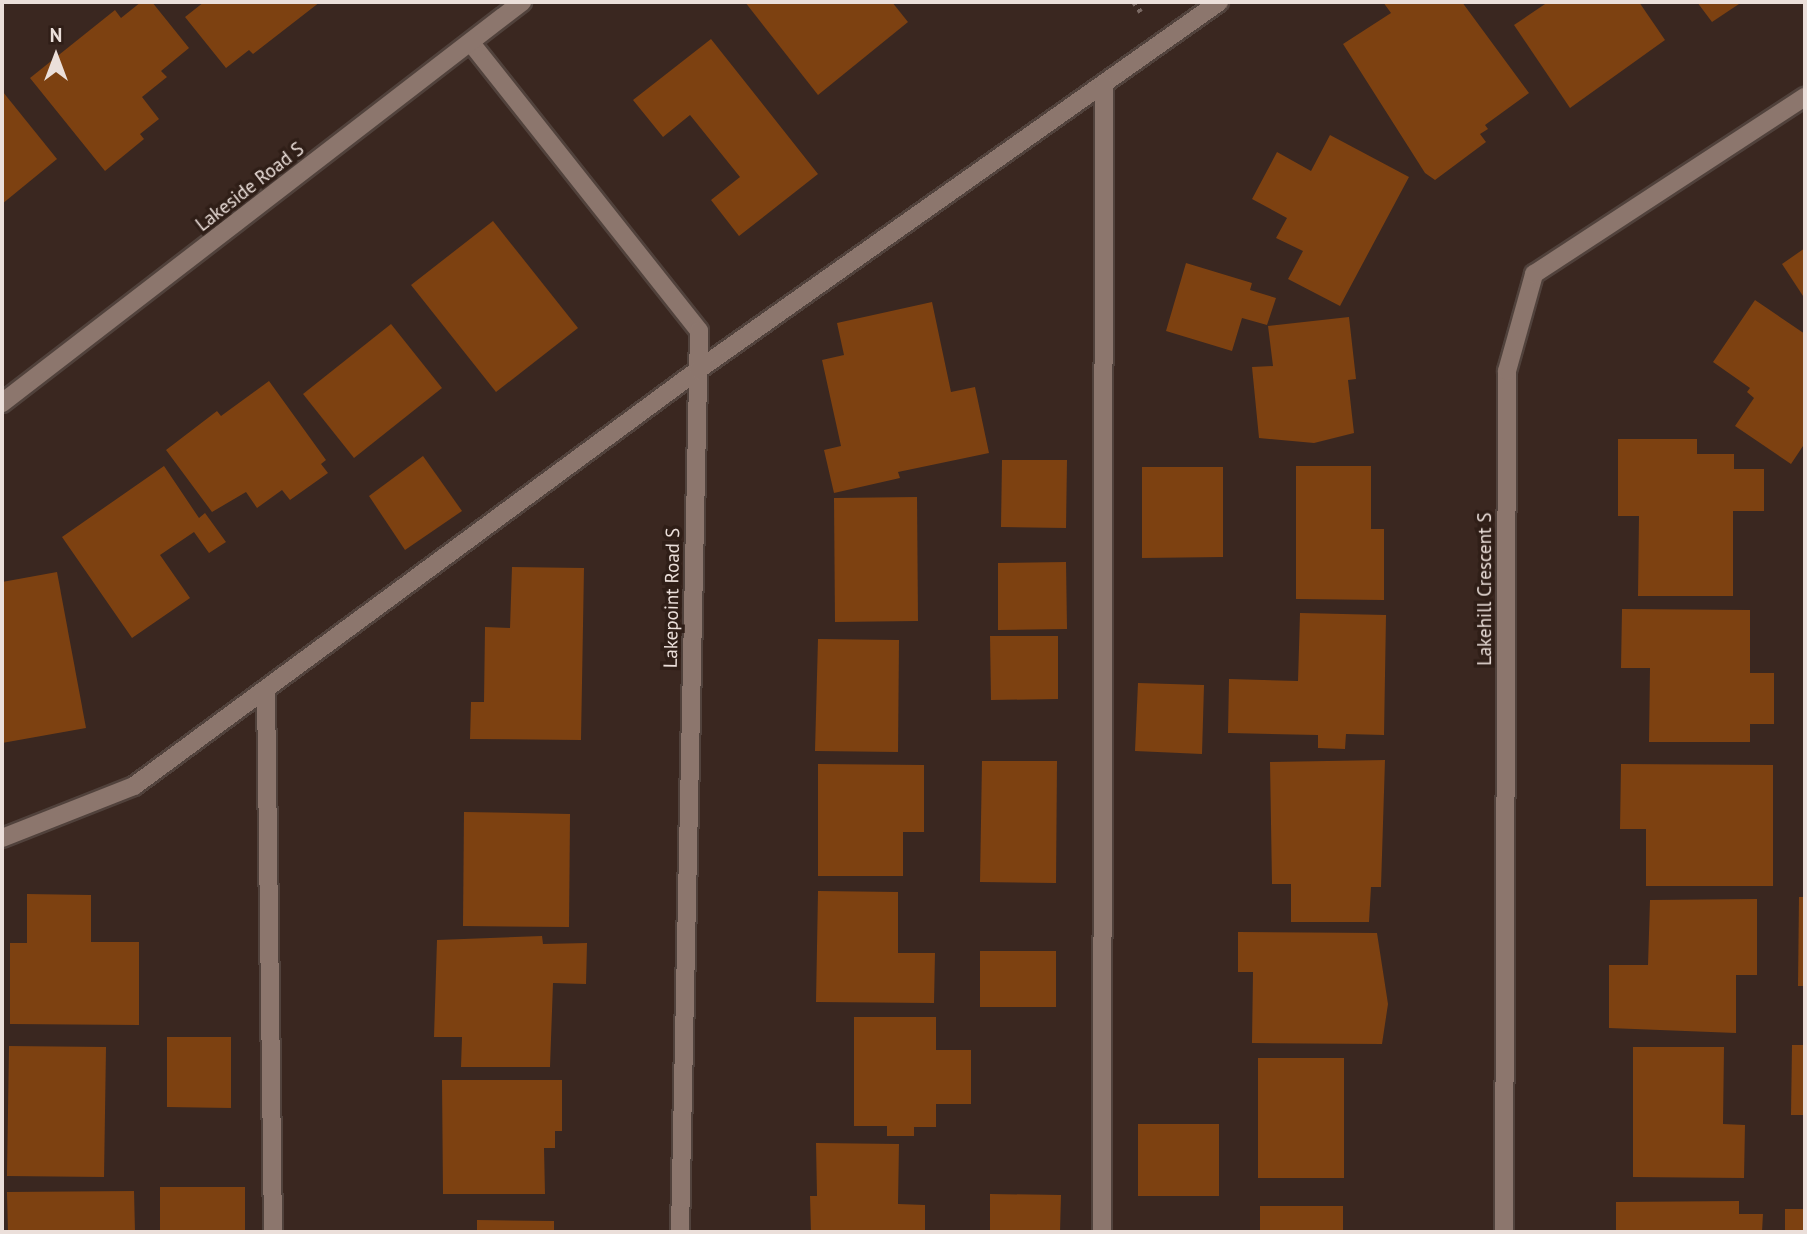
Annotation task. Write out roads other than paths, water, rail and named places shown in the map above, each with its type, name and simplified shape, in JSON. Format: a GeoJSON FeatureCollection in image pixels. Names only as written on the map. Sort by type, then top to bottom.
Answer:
{"type":"FeatureCollection","features":[{"type":"Feature","properties":{"kind":"street","name":"Lakeside Road S"},"geometry":{"type":"LineString","coordinates":[[2,403],[522,2]]}},
{"type":"Feature","properties":{"kind":"street"},"geometry":{"type":"LineString","coordinates":[[2,838],[135,786],[698,370],[1104,86],[1219,2]]}},
{"type":"Feature","properties":{"kind":"street","name":"Lakepoint Road S"},"geometry":{"type":"LineString","coordinates":[[471,43],[699,331],[680,1232]]}},
{"type":"Feature","properties":{"kind":"street"},"geometry":{"type":"LineString","coordinates":[[1102,1232],[1104,86]]}},
{"type":"Feature","properties":{"kind":"street","name":"Lakehill Crescent S"},"geometry":{"type":"LineString","coordinates":[[1504,1232],[1507,371],[1534,274],[1805,97]]}},
{"type":"Feature","properties":{"kind":"street"},"geometry":{"type":"LineString","coordinates":[[266,690],[273,1232]]}}]}
